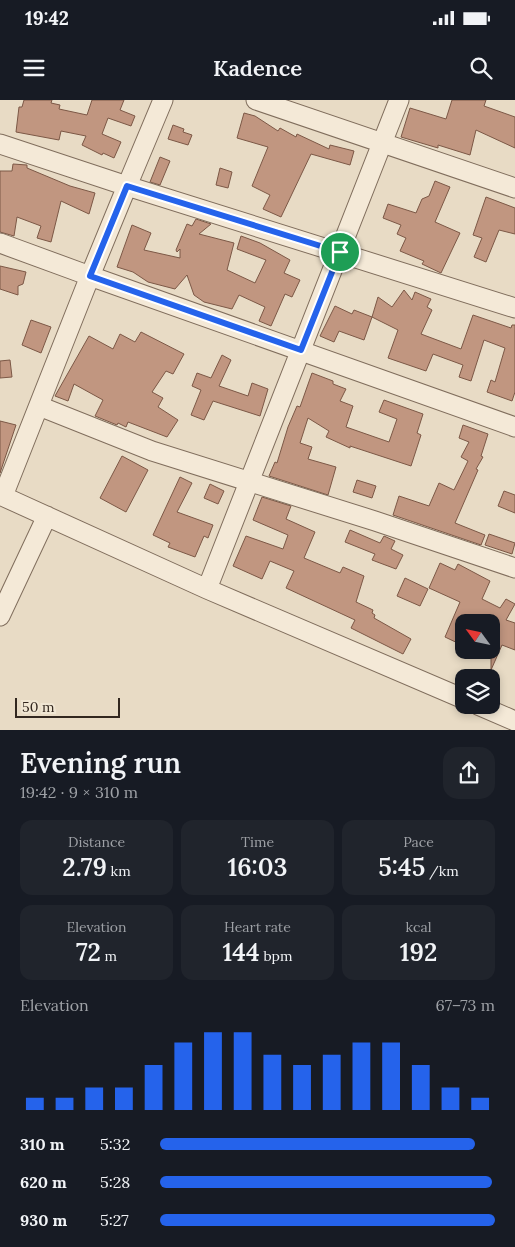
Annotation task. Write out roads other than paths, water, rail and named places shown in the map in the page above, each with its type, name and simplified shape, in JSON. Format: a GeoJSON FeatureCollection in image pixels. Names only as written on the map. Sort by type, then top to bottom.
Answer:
{"type":"FeatureCollection","features":[{"type":"Feature","properties":{"kind":"street"},"geometry":{"type":"LineString","coordinates":[[163,100],[1,496],[207,589],[455,695]]}},
{"type":"Feature","properties":{"kind":"street"},"geometry":{"type":"LineString","coordinates":[[256,100],[515,188]]}},
{"type":"Feature","properties":{"kind":"street"},"geometry":{"type":"LineString","coordinates":[[207,589],[399,100]]}},
{"type":"Feature","properties":{"kind":"street"},"geometry":{"type":"LineString","coordinates":[[0,144],[515,308]]}},
{"type":"Feature","properties":{"kind":"street"},"geometry":{"type":"LineString","coordinates":[[0,243],[515,427]]}},
{"type":"Feature","properties":{"kind":"street"},"geometry":{"type":"LineString","coordinates":[[38,406],[152,451],[250,481],[515,568]]}},
{"type":"Feature","properties":{"kind":"street"},"geometry":{"type":"LineString","coordinates":[[0,616],[47,516]]}},
{"type":"Feature","properties":{"kind":"street"},"geometry":{"type":"LineString","coordinates":[[499,714],[515,721]]}}]}
